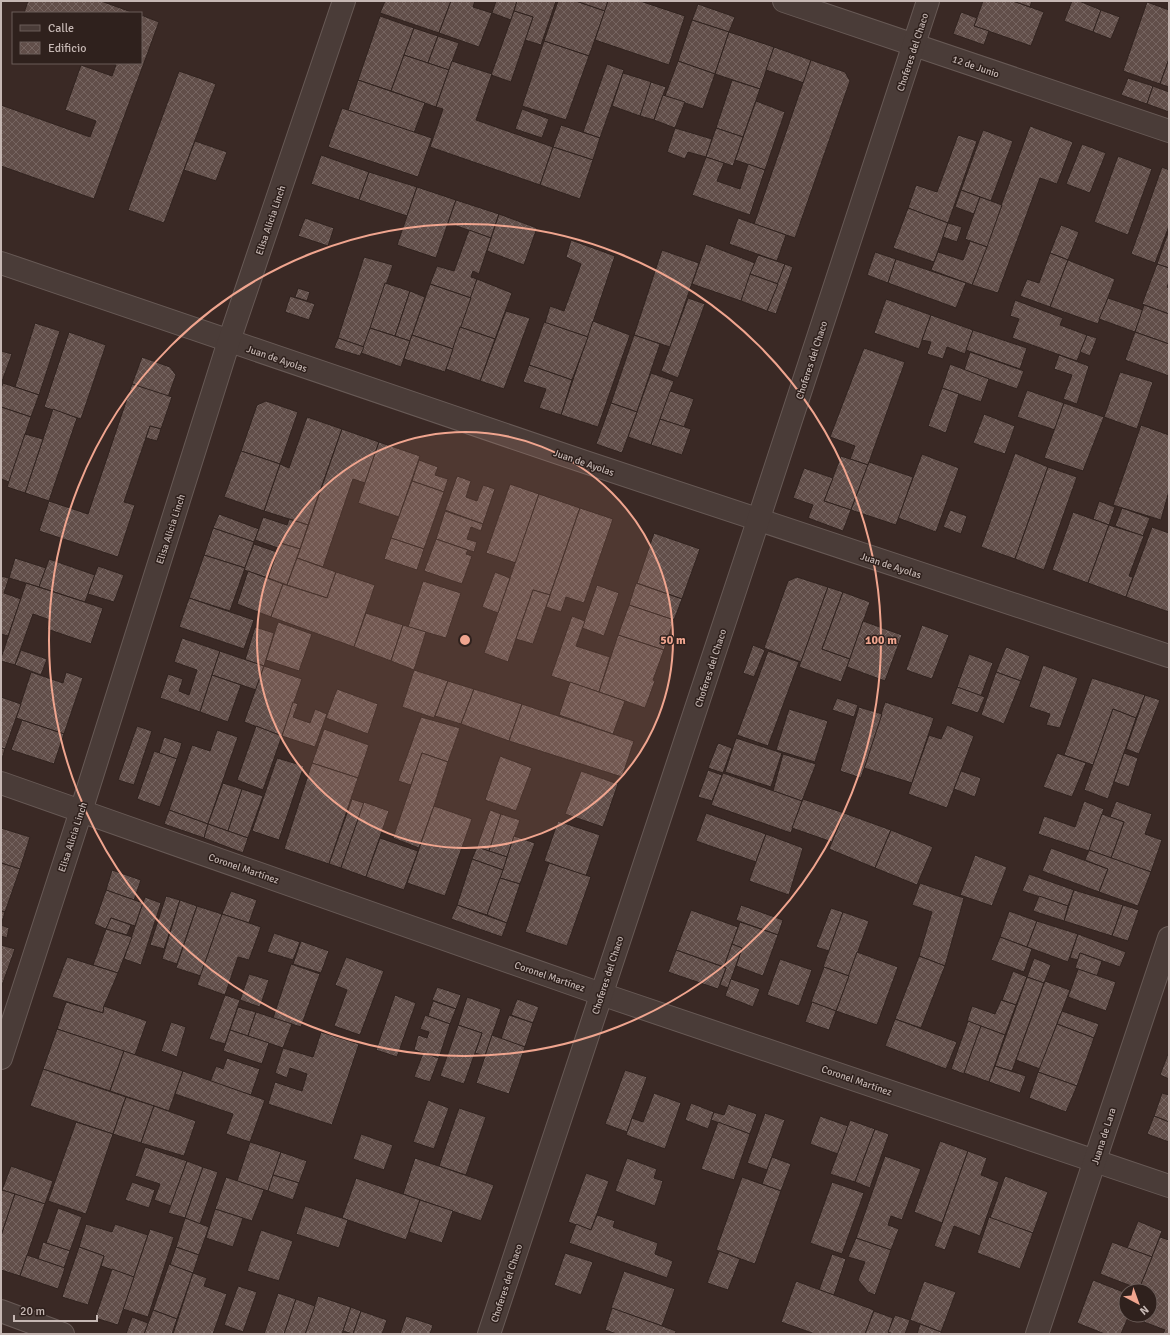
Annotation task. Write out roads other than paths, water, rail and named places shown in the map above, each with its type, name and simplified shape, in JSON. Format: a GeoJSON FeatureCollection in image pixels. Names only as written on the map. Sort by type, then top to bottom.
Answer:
{"type":"FeatureCollection","features":[{"type":"Feature","properties":{"kind":"street","name":"Elisa Alicia Linch"},"geometry":{"type":"LineString","coordinates":[[1,1058],[81,811],[229,342],[344,1]]}},
{"type":"Feature","properties":{"kind":"street","name":"12 de Junio"},"geometry":{"type":"LineString","coordinates":[[784,1],[1169,131]]}},
{"type":"Feature","properties":{"kind":"street","name":"Choferes del Chaco"},"geometry":{"type":"LineString","coordinates":[[489,1334],[915,45],[928,1]]}},
{"type":"Feature","properties":{"kind":"street","name":"Juan de Ayolas"},"geometry":{"type":"LineString","coordinates":[[1,263],[229,342],[758,521],[1169,656]]}},
{"type":"Feature","properties":{"kind":"street","name":"Coronel Martínez"},"geometry":{"type":"LineString","coordinates":[[1,783],[601,994],[1169,1186]]}},
{"type":"Feature","properties":{"kind":"street","name":"Juana de Lara"},"geometry":{"type":"LineString","coordinates":[[1037,1334],[1169,938]]}},
{"type":"Feature","properties":{"kind":"street"},"geometry":{"type":"LineString","coordinates":[[1,1311],[63,1334]]}}]}
